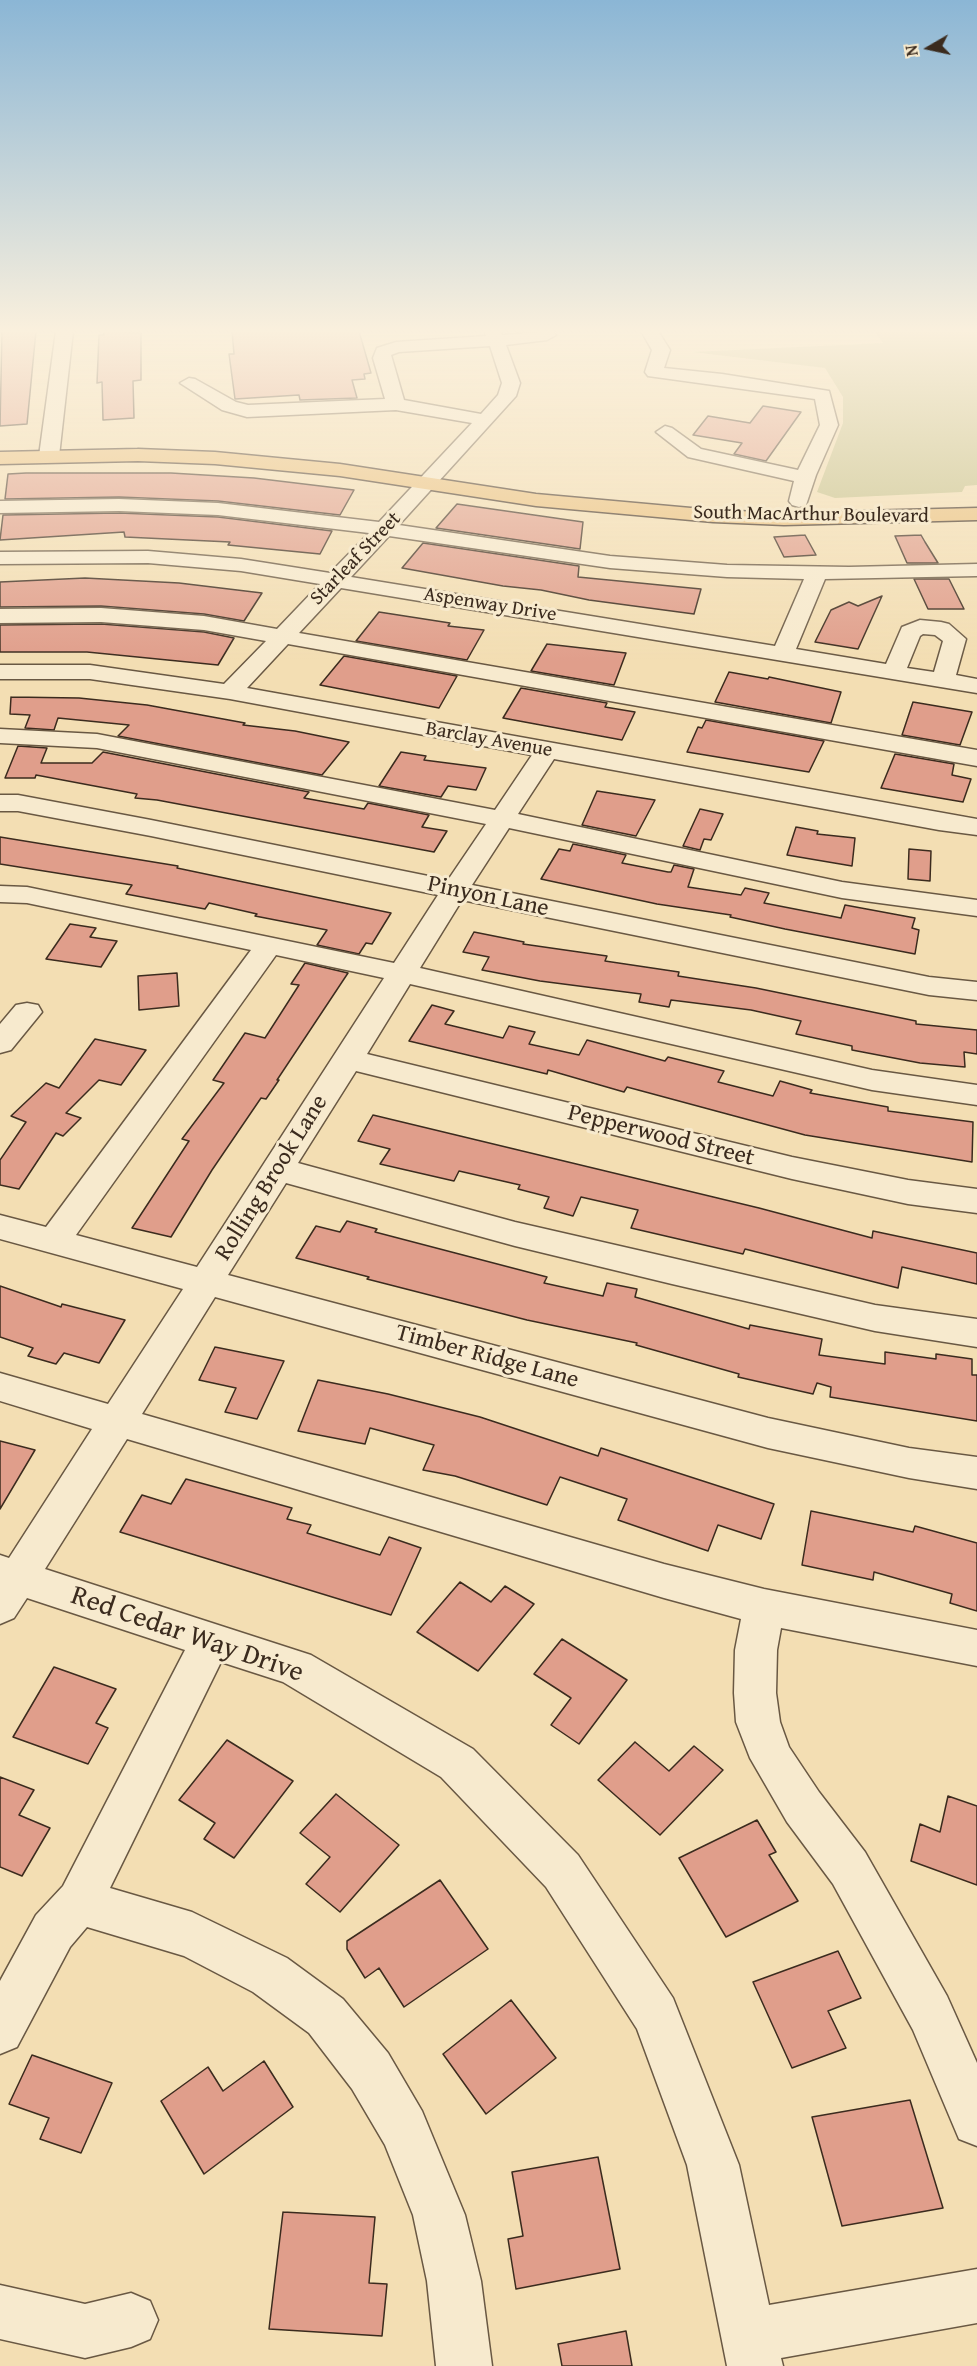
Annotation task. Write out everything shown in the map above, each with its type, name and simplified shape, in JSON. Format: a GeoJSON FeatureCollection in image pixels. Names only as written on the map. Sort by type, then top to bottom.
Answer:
{"type":"FeatureCollection","features":[{"type":"Feature","properties":{"kind":"main road","name":"South MacArthur Boulevard"},"geometry":{"type":"LineString","coordinates":[[0,458],[50,449],[195,442],[332,450],[485,472]]}},
{"type":"Feature","properties":{"kind":"main road","name":"South MacArthur Boulevard"},"geometry":{"type":"LineString","coordinates":[[0,443],[50,449],[215,458],[339,470],[536,500],[713,516],[784,519],[977,514]]}},
{"type":"Feature","properties":{"kind":"main road","name":"South MacArthur Boulevard"},"geometry":{"type":"LineString","coordinates":[[578,484],[680,496],[799,501],[868,501],[977,496]]}},
{"type":"Feature","properties":{"kind":"street"},"geometry":{"type":"LineString","coordinates":[[50,449],[51,441]]}},
{"type":"Feature","properties":{"kind":"street","name":"Starleaf Street"},"geometry":{"type":"LineString","coordinates":[[230,692],[466,441]]}},
{"type":"Feature","properties":{"kind":"street"},"geometry":{"type":"LineString","coordinates":[[678,441],[695,453],[806,478]]}},
{"type":"Feature","properties":{"kind":"street"},"geometry":{"type":"LineString","coordinates":[[799,501],[822,441]]}},
{"type":"Feature","properties":{"kind":"street"},"geometry":{"type":"LineString","coordinates":[[0,507],[172,506],[257,513],[610,562],[727,571],[817,573],[977,570]]}},
{"type":"Feature","properties":{"kind":"street","name":"Aspenway Drive"},"geometry":{"type":"LineString","coordinates":[[0,558],[148,557],[241,565],[977,686]]}},
{"type":"Feature","properties":{"kind":"street"},"geometry":{"type":"LineString","coordinates":[[783,654],[817,573]]}},
{"type":"Feature","properties":{"kind":"street"},"geometry":{"type":"LineString","coordinates":[[0,616],[102,615],[149,618],[283,636],[977,758]]}},
{"type":"Feature","properties":{"kind":"street"},"geometry":{"type":"LineString","coordinates":[[894,672],[910,632],[920,627],[940,629],[955,639],[943,680]]}},
{"type":"Feature","properties":{"kind":"street","name":"Barclay Avenue"},"geometry":{"type":"LineString","coordinates":[[0,672],[90,672],[230,692],[939,822],[977,827]]}},
{"type":"Feature","properties":{"kind":"street"},"geometry":{"type":"LineString","coordinates":[[0,736],[97,741],[502,819],[842,890],[977,908]]}},
{"type":"Feature","properties":{"kind":"street","name":"Rolling Brook Lane"},"geometry":{"type":"LineString","coordinates":[[6,1585],[117,1422],[455,890],[547,751]]}},
{"type":"Feature","properties":{"kind":"street","name":"Pinyon Lane"},"geometry":{"type":"LineString","coordinates":[[0,803],[18,803],[151,828],[805,962],[929,986],[977,992]]}},
{"type":"Feature","properties":{"kind":"street"},"geometry":{"type":"LineString","coordinates":[[0,894],[27,895],[402,973],[872,1080],[977,1095]]}},
{"type":"Feature","properties":{"kind":"street"},"geometry":{"type":"LineString","coordinates":[[54,1241],[269,945]]}},
{"type":"Feature","properties":{"kind":"street"},"geometry":{"type":"LineString","coordinates":[[0,1043],[27,1012]]}},
{"type":"Feature","properties":{"kind":"street","name":"Pepperwood Street"},"geometry":{"type":"LineString","coordinates":[[348,1059],[792,1168],[908,1192],[977,1201]]}},
{"type":"Feature","properties":{"kind":"street"},"geometry":{"type":"LineString","coordinates":[[278,1169],[515,1234],[672,1271],[874,1318],[977,1333]]}},
{"type":"Feature","properties":{"kind":"street","name":"Timber Ridge Lane"},"geometry":{"type":"LineString","coordinates":[[0,1227],[768,1433],[909,1463],[977,1473]]}},
{"type":"Feature","properties":{"kind":"street"},"geometry":{"type":"LineString","coordinates":[[0,1387],[664,1581],[764,1607],[977,1648]]}},
{"type":"Feature","properties":{"kind":"street","name":"Red Cedar Way Drive"},"geometry":{"type":"LineString","coordinates":[[6,1585],[211,1640],[297,1668],[457,1762],[562,1871],[656,2015],[713,2166],[752,2351]]}},
{"type":"Feature","properties":{"kind":"street"},"geometry":{"type":"LineString","coordinates":[[764,1607],[756,1650],[755,1693],[758,1722],[772,1758],[855,1878],[930,2013],[977,2121]]}},
{"type":"Feature","properties":{"kind":"street"},"geometry":{"type":"LineString","coordinates":[[0,2030],[53,1931],[79,1902],[211,1640]]}},
{"type":"Feature","properties":{"kind":"street"},"geometry":{"type":"LineString","coordinates":[[79,1902],[192,1935],[270,1975],[326,2016],[370,2071],[404,2129],[439,2215],[454,2281],[464,2366]]}},
{"type":"Feature","properties":{"kind":"street"},"geometry":{"type":"LineString","coordinates":[[752,2351],[977,2296]]}},
{"type":"Feature","properties":{"kind":"street"},"geometry":{"type":"LineString","coordinates":[[0,2312],[85,2331],[131,2320]]}},
{"type":"Feature","properties":{"kind":"shaded area"},"geometry":{"type":"Polygon","coordinates":[[[836,441],[977,441],[977,485],[965,486],[962,492],[835,498],[817,492],[836,441]]]}},
{"type":"Feature","properties":{"kind":"building"},"geometry":{"type":"Polygon","coordinates":[[[732,441],[780,441],[766,461],[734,454],[742,443],[732,441]]]}},
{"type":"Feature","properties":{"kind":"building"},"geometry":{"type":"Polygon","coordinates":[[[171,473],[254,478],[354,490],[340,515],[218,501],[119,497],[5,499],[8,474],[171,473]]]}},
{"type":"Feature","properties":{"kind":"building"},"geometry":{"type":"Polygon","coordinates":[[[457,504],[583,522],[580,549],[436,528],[457,504]]]}},
{"type":"Feature","properties":{"kind":"building"},"geometry":{"type":"Polygon","coordinates":[[[119,513],[218,517],[332,531],[320,554],[228,545],[230,542],[125,537],[124,532],[0,540],[3,515],[119,513]]]}},
{"type":"Feature","properties":{"kind":"building"},"geometry":{"type":"Polygon","coordinates":[[[805,535],[816,555],[784,557],[774,537],[805,535]]]}},
{"type":"Feature","properties":{"kind":"building"},"geometry":{"type":"Polygon","coordinates":[[[921,535],[938,563],[907,563],[895,536],[921,535]]]}},
{"type":"Feature","properties":{"kind":"building"},"geometry":{"type":"Polygon","coordinates":[[[423,543],[579,566],[578,577],[701,589],[694,614],[589,600],[402,568],[423,543]]]}},
{"type":"Feature","properties":{"kind":"building"},"geometry":{"type":"Polygon","coordinates":[[[85,578],[179,583],[262,593],[244,621],[204,614],[101,606],[0,607],[0,582],[85,578]]]}},
{"type":"Feature","properties":{"kind":"building"},"geometry":{"type":"Polygon","coordinates":[[[914,579],[949,579],[964,609],[928,609],[914,579]]]}},
{"type":"Feature","properties":{"kind":"building"},"geometry":{"type":"Polygon","coordinates":[[[882,596],[858,649],[815,642],[831,610],[849,602],[858,606],[882,596]]]}},
{"type":"Feature","properties":{"kind":"building"},"geometry":{"type":"Polygon","coordinates":[[[379,612],[450,623],[448,626],[484,630],[467,660],[356,641],[379,612]]]}},
{"type":"Feature","properties":{"kind":"building"},"geometry":{"type":"Polygon","coordinates":[[[101,624],[204,632],[234,638],[218,665],[87,652],[0,652],[0,625],[101,624]]]}},
{"type":"Feature","properties":{"kind":"building"},"geometry":{"type":"Polygon","coordinates":[[[547,644],[626,653],[614,685],[531,671],[547,644]]]}},
{"type":"Feature","properties":{"kind":"building"},"geometry":{"type":"Polygon","coordinates":[[[344,656],[457,676],[439,708],[320,685],[344,656]]]}},
{"type":"Feature","properties":{"kind":"building"},"geometry":{"type":"Polygon","coordinates":[[[729,672],[768,679],[769,677],[841,692],[831,723],[715,702],[729,672]]]}},
{"type":"Feature","properties":{"kind":"building"},"geometry":{"type":"Polygon","coordinates":[[[521,688],[607,703],[605,707],[635,712],[622,740],[503,718],[521,688]]]}},
{"type":"Feature","properties":{"kind":"building"},"geometry":{"type":"Polygon","coordinates":[[[11,697],[79,698],[147,705],[245,723],[243,725],[295,731],[349,742],[322,775],[118,736],[129,725],[58,718],[54,730],[25,728],[30,715],[10,714],[11,697]]]}},
{"type":"Feature","properties":{"kind":"building"},"geometry":{"type":"Polygon","coordinates":[[[913,702],[972,712],[960,745],[902,735],[913,702]]]}},
{"type":"Feature","properties":{"kind":"building"},"geometry":{"type":"Polygon","coordinates":[[[706,720],[824,741],[809,772],[687,752],[698,727],[702,728],[706,720]]]}},
{"type":"Feature","properties":{"kind":"building"},"geometry":{"type":"Polygon","coordinates":[[[18,746],[47,748],[41,763],[92,763],[103,752],[309,792],[304,798],[364,809],[368,803],[429,815],[422,827],[447,831],[434,852],[157,800],[135,798],[137,794],[36,775],[35,778],[5,778],[18,746]]]}},
{"type":"Feature","properties":{"kind":"building"},"geometry":{"type":"Polygon","coordinates":[[[401,752],[426,756],[424,760],[486,768],[476,790],[448,786],[441,797],[379,786],[401,752]]]}},
{"type":"Feature","properties":{"kind":"building"},"geometry":{"type":"Polygon","coordinates":[[[895,754],[954,764],[952,775],[971,779],[963,802],[881,788],[895,754]]]}},
{"type":"Feature","properties":{"kind":"building"},"geometry":{"type":"Polygon","coordinates":[[[597,791],[655,800],[636,836],[582,825],[597,791]]]}},
{"type":"Feature","properties":{"kind":"building"},"geometry":{"type":"Polygon","coordinates":[[[700,809],[723,814],[711,840],[704,839],[700,850],[683,846],[700,809]]]}},
{"type":"Feature","properties":{"kind":"building"},"geometry":{"type":"Polygon","coordinates":[[[796,827],[818,831],[817,834],[855,838],[852,866],[787,855],[796,827]]]}},
{"type":"Feature","properties":{"kind":"building"},"geometry":{"type":"Polygon","coordinates":[[[0,837],[178,866],[177,868],[391,913],[372,944],[366,943],[359,954],[317,945],[327,930],[255,916],[257,914],[209,903],[205,909],[126,894],[132,885],[0,864],[0,837]]]}},
{"type":"Feature","properties":{"kind":"building"},"geometry":{"type":"Polygon","coordinates":[[[573,844],[626,855],[622,863],[668,872],[671,872],[674,865],[694,869],[688,887],[741,895],[745,888],[769,893],[764,903],[841,918],[845,905],[915,918],[912,928],[919,930],[915,954],[785,929],[730,917],[731,915],[657,904],[541,879],[559,849],[570,851],[573,844]]]}},
{"type":"Feature","properties":{"kind":"building"},"geometry":{"type":"Polygon","coordinates":[[[909,849],[931,851],[930,881],[908,879],[909,849]]]}},
{"type":"Feature","properties":{"kind":"building"},"geometry":{"type":"Polygon","coordinates":[[[70,924],[96,928],[90,937],[117,941],[101,967],[46,959],[70,924]]]}},
{"type":"Feature","properties":{"kind":"building"},"geometry":{"type":"Polygon","coordinates":[[[474,932],[524,942],[523,944],[607,956],[605,961],[679,972],[678,976],[756,988],[916,1021],[916,1024],[977,1030],[977,1054],[964,1052],[965,1067],[920,1063],[852,1050],[852,1046],[796,1034],[801,1021],[751,1010],[671,1000],[669,1007],[639,1002],[641,994],[540,981],[482,970],[489,957],[463,952],[474,932]]]}},
{"type":"Feature","properties":{"kind":"building"},"geometry":{"type":"Polygon","coordinates":[[[305,963],[348,973],[266,1099],[261,1098],[212,1170],[171,1237],[132,1228],[189,1141],[182,1139],[224,1083],[213,1080],[245,1033],[265,1038],[299,985],[291,984],[305,963]]]}},
{"type":"Feature","properties":{"kind":"building"},"geometry":{"type":"Polygon","coordinates":[[[177,973],[179,1006],[139,1010],[138,976],[177,973]]]}},
{"type":"Feature","properties":{"kind":"building"},"geometry":{"type":"Polygon","coordinates":[[[432,1005],[454,1011],[445,1024],[503,1038],[509,1026],[535,1032],[529,1044],[579,1055],[587,1040],[665,1061],[668,1057],[724,1071],[718,1082],[773,1096],[780,1081],[812,1090],[810,1093],[888,1107],[888,1111],[973,1122],[972,1162],[805,1135],[627,1087],[624,1092],[548,1070],[547,1074],[409,1041],[432,1005]]]}},
{"type":"Feature","properties":{"kind":"building"},"geometry":{"type":"Polygon","coordinates":[[[95,1039],[146,1050],[121,1085],[99,1080],[66,1113],[81,1118],[63,1136],[56,1133],[19,1189],[0,1185],[0,1160],[26,1122],[11,1116],[46,1083],[59,1088],[95,1039]]]}},
{"type":"Feature","properties":{"kind":"building"},"geometry":{"type":"Polygon","coordinates":[[[373,1115],[759,1208],[872,1238],[873,1231],[977,1253],[977,1284],[902,1267],[898,1288],[745,1249],[743,1254],[631,1228],[638,1210],[581,1197],[573,1216],[544,1208],[549,1197],[518,1189],[520,1185],[459,1171],[454,1181],[380,1164],[390,1149],[358,1141],[373,1115]]]}},
{"type":"Feature","properties":{"kind":"building"},"geometry":{"type":"Polygon","coordinates":[[[347,1221],[377,1229],[375,1232],[547,1277],[544,1283],[603,1296],[607,1283],[637,1289],[635,1297],[749,1329],[750,1325],[822,1339],[819,1355],[885,1364],[885,1352],[936,1359],[936,1354],[972,1359],[972,1375],[977,1375],[977,1421],[830,1397],[831,1387],[817,1383],[813,1394],[738,1377],[739,1374],[636,1345],[637,1343],[527,1320],[367,1279],[369,1277],[296,1258],[316,1226],[340,1232],[347,1221]]]}},
{"type":"Feature","properties":{"kind":"building"},"geometry":{"type":"Polygon","coordinates":[[[0,1286],[61,1307],[62,1304],[125,1320],[99,1363],[64,1353],[56,1364],[28,1356],[33,1348],[0,1337],[0,1286]]]}},
{"type":"Feature","properties":{"kind":"building"},"geometry":{"type":"Polygon","coordinates":[[[215,1347],[284,1361],[257,1419],[225,1412],[236,1388],[199,1380],[215,1347]]]}},
{"type":"Feature","properties":{"kind":"building"},"geometry":{"type":"Polygon","coordinates":[[[318,1380],[388,1394],[480,1417],[598,1456],[601,1448],[774,1504],[761,1539],[718,1525],[708,1551],[618,1520],[627,1499],[560,1477],[547,1505],[455,1476],[423,1470],[434,1445],[370,1428],[365,1444],[298,1431],[318,1380]]]}},
{"type":"Feature","properties":{"kind":"building"},"geometry":{"type":"Polygon","coordinates":[[[0,1441],[35,1450],[0,1509],[0,1441]]]}},
{"type":"Feature","properties":{"kind":"building"},"geometry":{"type":"Polygon","coordinates":[[[186,1479],[292,1508],[287,1519],[311,1525],[307,1533],[380,1555],[389,1537],[421,1548],[391,1615],[120,1532],[142,1495],[171,1504],[186,1479]]]}},
{"type":"Feature","properties":{"kind":"building"},"geometry":{"type":"Polygon","coordinates":[[[811,1511],[913,1532],[915,1526],[977,1543],[977,1611],[950,1603],[952,1594],[874,1572],[873,1580],[802,1565],[811,1511]]]}},
{"type":"Feature","properties":{"kind":"building"},"geometry":{"type":"Polygon","coordinates":[[[460,1582],[491,1602],[505,1586],[534,1604],[478,1671],[417,1632],[460,1582]]]}},
{"type":"Feature","properties":{"kind":"building"},"geometry":{"type":"Polygon","coordinates":[[[562,1639],[627,1680],[579,1744],[551,1725],[571,1698],[534,1674],[562,1639]]]}},
{"type":"Feature","properties":{"kind":"building"},"geometry":{"type":"Polygon","coordinates":[[[54,1667],[116,1689],[96,1723],[108,1728],[88,1764],[13,1737],[54,1667]]]}},
{"type":"Feature","properties":{"kind":"building"},"geometry":{"type":"Polygon","coordinates":[[[227,1740],[293,1781],[234,1858],[204,1839],[215,1823],[179,1800],[227,1740]]]}},
{"type":"Feature","properties":{"kind":"building"},"geometry":{"type":"Polygon","coordinates":[[[635,1742],[669,1771],[694,1746],[723,1770],[660,1835],[598,1780],[635,1742]]]}},
{"type":"Feature","properties":{"kind":"building"},"geometry":{"type":"Polygon","coordinates":[[[0,1777],[34,1790],[19,1815],[50,1828],[22,1876],[0,1867],[0,1777]]]}},
{"type":"Feature","properties":{"kind":"building"},"geometry":{"type":"Polygon","coordinates":[[[336,1794],[399,1845],[340,1912],[306,1884],[330,1857],[300,1833],[336,1794]]]}},
{"type":"Feature","properties":{"kind":"building"},"geometry":{"type":"Polygon","coordinates":[[[948,1796],[977,1806],[977,1885],[911,1861],[920,1824],[940,1832],[948,1796]]]}},
{"type":"Feature","properties":{"kind":"building"},"geometry":{"type":"Polygon","coordinates":[[[757,1820],[776,1852],[769,1855],[798,1901],[726,1937],[679,1858],[757,1820]]]}},
{"type":"Feature","properties":{"kind":"building"},"geometry":{"type":"Polygon","coordinates":[[[440,1880],[488,1949],[404,2007],[379,1968],[365,1978],[347,1949],[347,1941],[440,1880]]]}},
{"type":"Feature","properties":{"kind":"building"},"geometry":{"type":"Polygon","coordinates":[[[838,1951],[861,1998],[828,2011],[846,2048],[792,2068],[753,1982],[838,1951]]]}},
{"type":"Feature","properties":{"kind":"building"},"geometry":{"type":"Polygon","coordinates":[[[511,2000],[556,2058],[486,2114],[443,2054],[511,2000]]]}},
{"type":"Feature","properties":{"kind":"building"},"geometry":{"type":"Polygon","coordinates":[[[32,2055],[112,2083],[81,2153],[40,2139],[49,2118],[9,2104],[32,2055]]]}},
{"type":"Feature","properties":{"kind":"building"},"geometry":{"type":"Polygon","coordinates":[[[264,2061],[293,2107],[204,2174],[161,2101],[208,2067],[223,2091],[264,2061]]]}},
{"type":"Feature","properties":{"kind":"building"},"geometry":{"type":"Polygon","coordinates":[[[910,2100],[943,2208],[842,2226],[812,2117],[910,2100]]]}},
{"type":"Feature","properties":{"kind":"building"},"geometry":{"type":"Polygon","coordinates":[[[598,2157],[620,2269],[516,2289],[508,2239],[523,2236],[512,2172],[598,2157]]]}},
{"type":"Feature","properties":{"kind":"building"},"geometry":{"type":"Polygon","coordinates":[[[283,2212],[375,2217],[369,2283],[387,2284],[382,2336],[269,2329],[283,2212]]]}},
{"type":"Feature","properties":{"kind":"building"},"geometry":{"type":"Polygon","coordinates":[[[626,2331],[632,2366],[562,2366],[558,2344],[626,2331]]]}}]}
